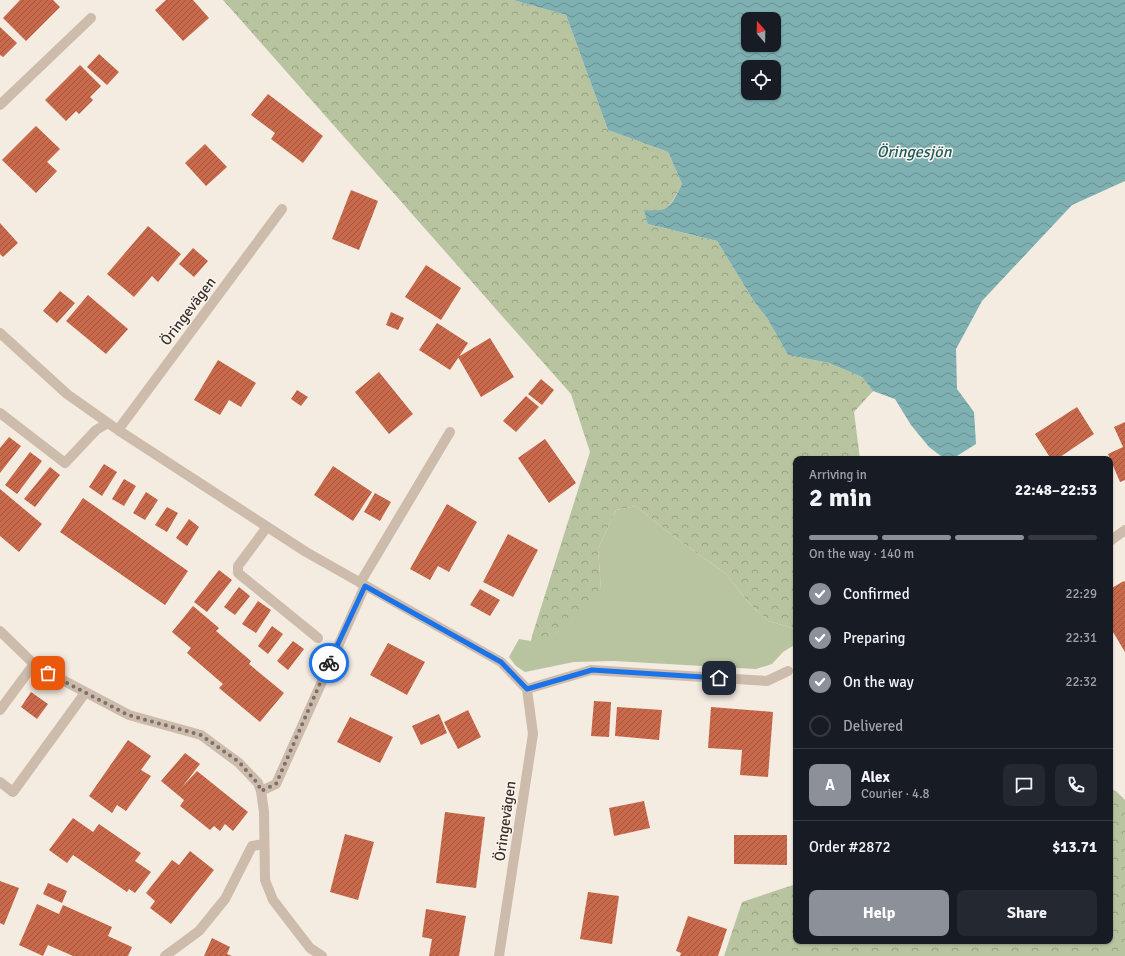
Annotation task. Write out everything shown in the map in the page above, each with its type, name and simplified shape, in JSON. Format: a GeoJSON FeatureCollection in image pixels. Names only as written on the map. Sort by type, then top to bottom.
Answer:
{"type":"FeatureCollection","features":[{"type":"Feature","properties":{"kind":"street"},"geometry":{"type":"LineString","coordinates":[[0,105],[91,18]]}},
{"type":"Feature","properties":{"kind":"street","name":"Öringevägen"},"geometry":{"type":"LineString","coordinates":[[118,430],[282,209]]}},
{"type":"Feature","properties":{"kind":"street"},"geometry":{"type":"LineString","coordinates":[[0,333],[67,394],[118,430],[306,552],[501,662],[527,689],[592,670],[767,681],[788,671]]}},
{"type":"Feature","properties":{"kind":"street"},"geometry":{"type":"LineString","coordinates":[[0,414],[65,463],[96,430],[108,423]]}},
{"type":"Feature","properties":{"kind":"street"},"geometry":{"type":"LineString","coordinates":[[261,791],[276,784],[362,584],[450,432]]}},
{"type":"Feature","properties":{"kind":"street"},"geometry":{"type":"LineString","coordinates":[[267,527],[238,566],[238,573],[318,638]]}},
{"type":"Feature","properties":{"kind":"street"},"geometry":{"type":"LineString","coordinates":[[0,631],[34,664],[85,693],[128,715],[201,735],[239,762],[258,784],[261,791],[264,812],[265,880],[273,900],[310,948],[322,956]]}},
{"type":"Feature","properties":{"kind":"street"},"geometry":{"type":"LineString","coordinates":[[0,710],[34,664]]}},
{"type":"Feature","properties":{"kind":"street","name":"Öringevägen"},"geometry":{"type":"LineString","coordinates":[[499,956],[533,734],[527,689]]}},
{"type":"Feature","properties":{"kind":"street"},"geometry":{"type":"LineString","coordinates":[[0,782],[13,792],[85,693]]}},
{"type":"Feature","properties":{"kind":"street"},"geometry":{"type":"LineString","coordinates":[[165,956],[199,931],[225,899],[252,846],[264,844]]}},
{"type":"Feature","properties":{"kind":"green space"},"geometry":{"type":"Polygon","coordinates":[[[223,0],[513,0],[566,15],[608,130],[668,152],[682,184],[669,207],[660,212],[648,224],[717,241],[755,303],[767,318],[788,355],[829,363],[862,377],[873,391],[854,412],[860,456],[793,456],[793,628],[768,621],[750,604],[725,573],[673,536],[636,506],[616,510],[598,549],[601,588],[592,604],[570,626],[547,637],[532,636],[590,452],[571,394],[223,0]]]}},
{"type":"Feature","properties":{"kind":"green space"},"geometry":{"type":"Polygon","coordinates":[[[636,506],[673,536],[725,573],[750,604],[768,621],[793,628],[793,646],[783,652],[772,664],[756,669],[614,661],[574,662],[525,672],[516,666],[509,657],[519,639],[531,641],[532,636],[544,636],[555,633],[564,628],[579,615],[601,588],[598,549],[616,510],[636,506]]]}},
{"type":"Feature","properties":{"kind":"green space"},"geometry":{"type":"Polygon","coordinates":[[[1113,790],[1125,800],[1125,956],[724,956],[742,902],[793,885],[793,944],[1113,944],[1113,790]]]}},
{"type":"Feature","properties":{"kind":"water","name":"Öringesjön"},"geometry":{"type":"Polygon","coordinates":[[[513,0],[1125,0],[1125,181],[1072,205],[982,301],[956,349],[957,389],[974,412],[976,444],[957,456],[941,456],[929,447],[911,425],[895,399],[873,391],[862,377],[829,363],[788,355],[767,318],[755,303],[717,241],[648,224],[644,210],[653,211],[665,209],[672,203],[682,184],[668,152],[608,130],[566,15],[513,0]]]}},
{"type":"Feature","properties":{"kind":"building"},"geometry":{"type":"Polygon","coordinates":[[[20,0],[53,0],[60,7],[26,41],[3,18],[20,0]]]}},
{"type":"Feature","properties":{"kind":"building"},"geometry":{"type":"Polygon","coordinates":[[[166,0],[193,0],[209,18],[183,41],[155,10],[166,0]]]}},
{"type":"Feature","properties":{"kind":"building"},"geometry":{"type":"Polygon","coordinates":[[[0,27],[17,43],[3,57],[0,55],[0,27]]]}},
{"type":"Feature","properties":{"kind":"building"},"geometry":{"type":"Polygon","coordinates":[[[99,54],[119,72],[107,85],[87,67],[99,54]]]}},
{"type":"Feature","properties":{"kind":"building"},"geometry":{"type":"Polygon","coordinates":[[[80,65],[101,86],[90,97],[93,100],[79,114],[76,111],[66,121],[45,100],[80,65]]]}},
{"type":"Feature","properties":{"kind":"building"},"geometry":{"type":"Polygon","coordinates":[[[268,94],[323,136],[303,163],[271,139],[275,133],[251,115],[268,94]]]}},
{"type":"Feature","properties":{"kind":"building"},"geometry":{"type":"Polygon","coordinates":[[[36,126],[60,149],[47,162],[57,171],[36,193],[2,160],[36,126]]]}},
{"type":"Feature","properties":{"kind":"building"},"geometry":{"type":"Polygon","coordinates":[[[205,144],[227,167],[206,186],[185,163],[205,144]]]}},
{"type":"Feature","properties":{"kind":"building"},"geometry":{"type":"Polygon","coordinates":[[[351,190],[378,201],[359,250],[332,239],[351,190]]]}},
{"type":"Feature","properties":{"kind":"building"},"geometry":{"type":"Polygon","coordinates":[[[0,223],[18,243],[3,257],[0,254],[0,223]]]}},
{"type":"Feature","properties":{"kind":"building"},"geometry":{"type":"Polygon","coordinates":[[[148,226],[181,254],[158,282],[152,276],[134,297],[107,274],[148,226]]]}},
{"type":"Feature","properties":{"kind":"building"},"geometry":{"type":"Polygon","coordinates":[[[193,248],[208,261],[194,277],[179,264],[193,248]]]}},
{"type":"Feature","properties":{"kind":"building"},"geometry":{"type":"Polygon","coordinates":[[[426,265],[461,288],[441,320],[405,297],[426,265]]]}},
{"type":"Feature","properties":{"kind":"building"},"geometry":{"type":"Polygon","coordinates":[[[60,291],[75,303],[57,323],[43,311],[60,291]]]}},
{"type":"Feature","properties":{"kind":"building"},"geometry":{"type":"Polygon","coordinates":[[[88,295],[128,329],[106,354],[66,321],[88,295]]]}},
{"type":"Feature","properties":{"kind":"building"},"geometry":{"type":"Polygon","coordinates":[[[391,312],[404,318],[398,330],[386,325],[391,312]]]}},
{"type":"Feature","properties":{"kind":"building"},"geometry":{"type":"Polygon","coordinates":[[[437,323],[468,343],[450,370],[419,350],[437,323]]]}},
{"type":"Feature","properties":{"kind":"building"},"geometry":{"type":"Polygon","coordinates":[[[490,338],[514,377],[481,397],[458,357],[490,338]]]}},
{"type":"Feature","properties":{"kind":"building"},"geometry":{"type":"Polygon","coordinates":[[[218,360],[256,383],[241,407],[229,400],[220,415],[194,400],[218,360]]]}},
{"type":"Feature","properties":{"kind":"building"},"geometry":{"type":"Polygon","coordinates":[[[379,372],[413,414],[389,434],[355,392],[379,372]]]}},
{"type":"Feature","properties":{"kind":"building"},"geometry":{"type":"Polygon","coordinates":[[[541,379],[554,390],[542,405],[528,394],[541,379]]]}},
{"type":"Feature","properties":{"kind":"building"},"geometry":{"type":"Polygon","coordinates":[[[297,390],[308,397],[301,406],[291,399],[297,390]]]}},
{"type":"Feature","properties":{"kind":"building"},"geometry":{"type":"Polygon","coordinates":[[[526,396],[539,407],[516,432],[503,421],[526,396]]]}},
{"type":"Feature","properties":{"kind":"building"},"geometry":{"type":"Polygon","coordinates":[[[1077,407],[1094,434],[1061,456],[1049,456],[1035,434],[1077,407]]]}},
{"type":"Feature","properties":{"kind":"building"},"geometry":{"type":"Polygon","coordinates":[[[1125,422],[1125,480],[1120,482],[1113,466],[1113,456],[1109,456],[1108,454],[1123,447],[1114,427],[1125,422]]]}},
{"type":"Feature","properties":{"kind":"building"},"geometry":{"type":"Polygon","coordinates":[[[9,437],[21,446],[0,473],[0,448],[9,437]]]}},
{"type":"Feature","properties":{"kind":"building"},"geometry":{"type":"Polygon","coordinates":[[[545,439],[576,483],[549,503],[518,458],[545,439]]]}},
{"type":"Feature","properties":{"kind":"building"},"geometry":{"type":"Polygon","coordinates":[[[30,452],[42,461],[17,494],[5,485],[30,452]]]}},
{"type":"Feature","properties":{"kind":"building"},"geometry":{"type":"Polygon","coordinates":[[[104,464],[117,472],[102,496],[89,487],[104,464]]]}},
{"type":"Feature","properties":{"kind":"building"},"geometry":{"type":"Polygon","coordinates":[[[333,466],[372,492],[353,521],[314,495],[333,466]]]}},
{"type":"Feature","properties":{"kind":"building"},"geometry":{"type":"Polygon","coordinates":[[[50,467],[60,475],[35,507],[24,499],[50,467]]]}},
{"type":"Feature","properties":{"kind":"building"},"geometry":{"type":"Polygon","coordinates":[[[124,479],[136,486],[124,506],[112,499],[124,479]]]}},
{"type":"Feature","properties":{"kind":"building"},"geometry":{"type":"Polygon","coordinates":[[[0,489],[42,524],[19,552],[0,536],[0,489]]]}},
{"type":"Feature","properties":{"kind":"building"},"geometry":{"type":"Polygon","coordinates":[[[146,492],[158,500],[145,520],[133,513],[146,492]]]}},
{"type":"Feature","properties":{"kind":"building"},"geometry":{"type":"Polygon","coordinates":[[[375,493],[391,502],[380,521],[364,512],[375,493]]]}},
{"type":"Feature","properties":{"kind":"building"},"geometry":{"type":"Polygon","coordinates":[[[83,498],[188,571],[165,605],[60,532],[83,498]]]}},
{"type":"Feature","properties":{"kind":"building"},"geometry":{"type":"Polygon","coordinates":[[[447,504],[477,522],[449,572],[438,566],[430,580],[410,569],[447,504]]]}},
{"type":"Feature","properties":{"kind":"building"},"geometry":{"type":"Polygon","coordinates":[[[167,507],[178,513],[167,532],[155,525],[167,507]]]}},
{"type":"Feature","properties":{"kind":"building"},"geometry":{"type":"Polygon","coordinates":[[[189,519],[199,527],[187,546],[176,538],[189,519]]]}},
{"type":"Feature","properties":{"kind":"building"},"geometry":{"type":"Polygon","coordinates":[[[508,534],[538,550],[513,597],[483,582],[508,534]]]}},
{"type":"Feature","properties":{"kind":"building"},"geometry":{"type":"Polygon","coordinates":[[[219,570],[232,580],[207,612],[194,602],[219,570]]]}},
{"type":"Feature","properties":{"kind":"building"},"geometry":{"type":"Polygon","coordinates":[[[1124,581],[1125,582],[1125,652],[1113,632],[1113,587],[1124,581]]]}},
{"type":"Feature","properties":{"kind":"building"},"geometry":{"type":"Polygon","coordinates":[[[239,587],[250,596],[235,615],[224,607],[239,587]]]}},
{"type":"Feature","properties":{"kind":"building"},"geometry":{"type":"Polygon","coordinates":[[[480,589],[500,600],[490,616],[470,605],[480,589]]]}},
{"type":"Feature","properties":{"kind":"building"},"geometry":{"type":"Polygon","coordinates":[[[258,601],[271,610],[256,633],[242,624],[258,601]]]}},
{"type":"Feature","properties":{"kind":"building"},"geometry":{"type":"Polygon","coordinates":[[[193,606],[219,628],[216,631],[251,661],[249,664],[284,693],[260,722],[219,688],[223,684],[187,653],[191,648],[172,632],[193,606]]]}},
{"type":"Feature","properties":{"kind":"building"},"geometry":{"type":"Polygon","coordinates":[[[272,626],[283,634],[268,654],[258,646],[272,626]]]}},
{"type":"Feature","properties":{"kind":"building"},"geometry":{"type":"Polygon","coordinates":[[[293,641],[304,649],[288,670],[277,661],[293,641]]]}},
{"type":"Feature","properties":{"kind":"building"},"geometry":{"type":"Polygon","coordinates":[[[388,643],[425,662],[407,695],[370,675],[388,643]]]}},
{"type":"Feature","properties":{"kind":"building"},"geometry":{"type":"Polygon","coordinates":[[[31,692],[48,704],[37,719],[21,707],[31,692]]]}},
{"type":"Feature","properties":{"kind":"building"},"geometry":{"type":"Polygon","coordinates":[[[594,701],[611,702],[609,737],[591,736],[594,701]]]}},
{"type":"Feature","properties":{"kind":"building"},"geometry":{"type":"Polygon","coordinates":[[[617,707],[662,710],[659,740],[615,736],[617,707]]]}},
{"type":"Feature","properties":{"kind":"building"},"geometry":{"type":"Polygon","coordinates":[[[711,707],[773,712],[768,777],[740,775],[742,750],[708,748],[711,707]]]}},
{"type":"Feature","properties":{"kind":"building"},"geometry":{"type":"Polygon","coordinates":[[[468,710],[481,737],[458,749],[444,722],[468,710]]]}},
{"type":"Feature","properties":{"kind":"building"},"geometry":{"type":"Polygon","coordinates":[[[439,714],[447,733],[421,745],[412,726],[439,714]]]}},
{"type":"Feature","properties":{"kind":"building"},"geometry":{"type":"Polygon","coordinates":[[[350,717],[393,737],[380,763],[337,742],[350,717]]]}},
{"type":"Feature","properties":{"kind":"building"},"geometry":{"type":"Polygon","coordinates":[[[128,740],[151,756],[141,770],[151,776],[126,811],[117,805],[112,813],[89,796],[128,740]]]}},
{"type":"Feature","properties":{"kind":"building"},"geometry":{"type":"Polygon","coordinates":[[[185,753],[200,764],[182,787],[197,771],[248,812],[233,831],[225,824],[220,831],[214,826],[210,830],[180,806],[184,800],[161,781],[185,753]]]}},
{"type":"Feature","properties":{"kind":"building"},"geometry":{"type":"Polygon","coordinates":[[[644,801],[650,828],[614,836],[609,808],[644,801]]]}},
{"type":"Feature","properties":{"kind":"building"},"geometry":{"type":"Polygon","coordinates":[[[445,812],[485,817],[476,888],[436,883],[445,812]]]}},
{"type":"Feature","properties":{"kind":"building"},"geometry":{"type":"Polygon","coordinates":[[[73,818],[93,832],[99,824],[141,853],[135,861],[151,872],[135,893],[129,889],[127,892],[73,855],[67,863],[49,850],[73,818]]]}},
{"type":"Feature","properties":{"kind":"building"},"geometry":{"type":"Polygon","coordinates":[[[345,834],[374,842],[358,900],[330,892],[345,834]]]}},
{"type":"Feature","properties":{"kind":"building"},"geometry":{"type":"Polygon","coordinates":[[[734,835],[787,835],[787,865],[734,864],[734,835]]]}},
{"type":"Feature","properties":{"kind":"building"},"geometry":{"type":"Polygon","coordinates":[[[190,851],[214,870],[171,924],[150,908],[155,901],[146,893],[172,860],[179,865],[190,851]]]}},
{"type":"Feature","properties":{"kind":"building"},"geometry":{"type":"Polygon","coordinates":[[[0,881],[19,888],[4,925],[0,923],[0,881]]]}},
{"type":"Feature","properties":{"kind":"building"},"geometry":{"type":"Polygon","coordinates":[[[48,883],[67,891],[62,903],[43,894],[48,883]]]}},
{"type":"Feature","properties":{"kind":"building"},"geometry":{"type":"Polygon","coordinates":[[[588,892],[619,896],[612,944],[580,939],[588,892]]]}},
{"type":"Feature","properties":{"kind":"building"},"geometry":{"type":"Polygon","coordinates":[[[37,904],[59,914],[63,905],[112,927],[108,936],[132,947],[128,956],[73,956],[48,945],[43,956],[19,945],[37,904]]]}},
{"type":"Feature","properties":{"kind":"building"},"geometry":{"type":"Polygon","coordinates":[[[426,909],[466,916],[459,956],[429,956],[432,939],[422,937],[426,909]]]}},
{"type":"Feature","properties":{"kind":"building"},"geometry":{"type":"Polygon","coordinates":[[[688,916],[727,929],[718,956],[680,956],[681,953],[676,951],[688,916]]]}},
{"type":"Feature","properties":{"kind":"building"},"geometry":{"type":"Polygon","coordinates":[[[212,938],[230,947],[227,954],[232,956],[204,956],[212,938]]]}},
{"type":"Feature","properties":{"kind":"way so far"},"geometry":{"type":"LineString","coordinates":[[48,673],[128,715],[201,735],[239,762],[258,784],[261,791],[276,784],[329,663]]}},
{"type":"Feature","properties":{"kind":"route"},"geometry":{"type":"LineString","coordinates":[[329,663],[365,586],[501,662],[527,689],[592,670],[719,678]]}}]}
